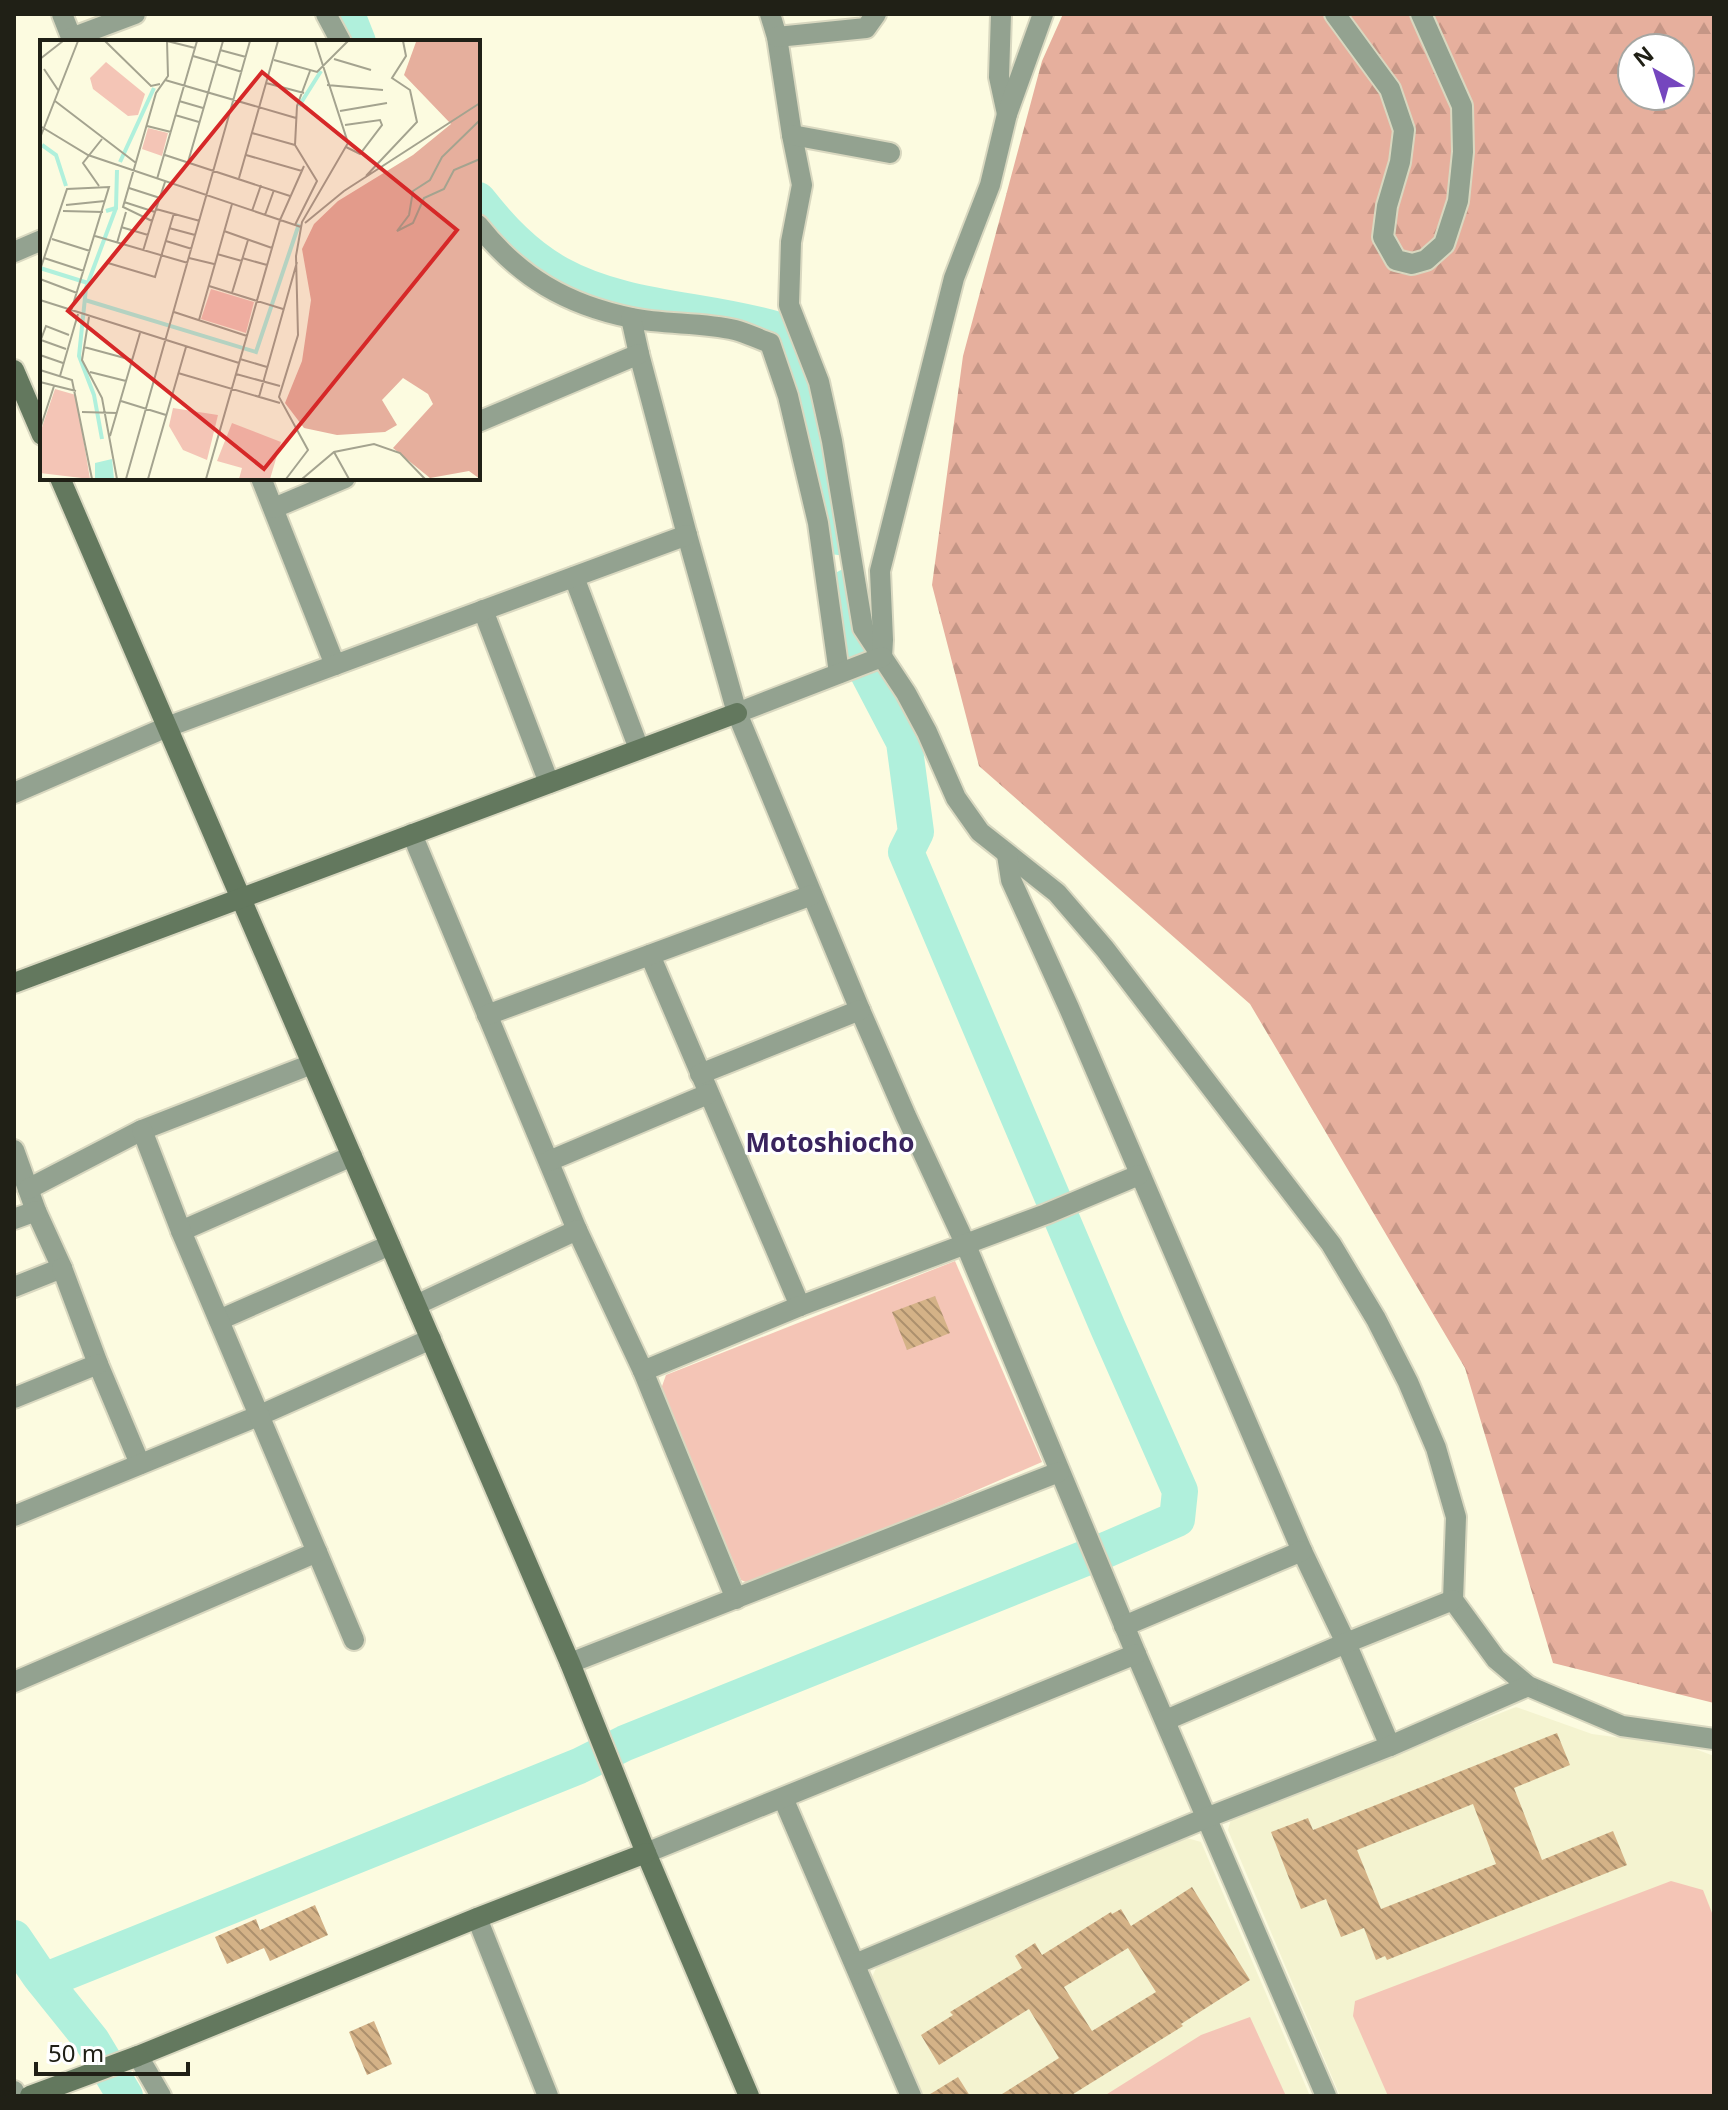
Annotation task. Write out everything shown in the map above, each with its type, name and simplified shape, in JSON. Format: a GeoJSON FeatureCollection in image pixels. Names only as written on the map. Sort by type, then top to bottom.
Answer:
{"type":"FeatureCollection","features":[{"type":"Feature","properties":{"kind":"street"},"geometry":{"type":"LineString","coordinates":[[62,14],[72,40],[135,14]]}},
{"type":"Feature","properties":{"kind":"street"},"geometry":{"type":"LineString","coordinates":[[326,14],[340,40]]}},
{"type":"Feature","properties":{"kind":"street"},"geometry":{"type":"LineString","coordinates":[[770,14],[777,37],[802,185],[791,242],[789,305],[819,382],[832,441],[863,628],[906,693],[956,798],[980,832],[1057,893],[1105,949],[1331,1244],[1376,1319],[1408,1382],[1443,1469],[1456,1517],[1453,1600],[1496,1659],[1528,1686],[1622,1726],[1714,1739]]}},
{"type":"Feature","properties":{"kind":"street"},"geometry":{"type":"LineString","coordinates":[[777,37],[866,28],[876,14]]}},
{"type":"Feature","properties":{"kind":"street"},"geometry":{"type":"LineString","coordinates":[[1001,14],[999,77],[1007,114]]}},
{"type":"Feature","properties":{"kind":"street"},"geometry":{"type":"LineString","coordinates":[[882,657],[880,571],[954,278],[990,185],[1007,114],[1043,14]]}},
{"type":"Feature","properties":{"kind":"street"},"geometry":{"type":"LineString","coordinates":[[1335,14],[1390,89],[1404,130],[1383,237],[1396,260],[1412,264],[1426,260],[1444,244],[1458,201],[1463,152],[1462,106],[1421,14]]}},
{"type":"Feature","properties":{"kind":"street"},"geometry":{"type":"LineString","coordinates":[[792,135],[890,153]]}},
{"type":"Feature","properties":{"kind":"street"},"geometry":{"type":"LineString","coordinates":[[14,252],[40,241]]}},
{"type":"Feature","properties":{"kind":"street"},"geometry":{"type":"LineString","coordinates":[[486,248],[569,300],[631,318],[734,330],[770,343],[788,396],[818,523],[839,673]]}},
{"type":"Feature","properties":{"kind":"street"},"geometry":{"type":"LineString","coordinates":[[631,318],[737,713],[860,1010],[965,1243],[1124,1626],[1326,2096]]}},
{"type":"Feature","properties":{"kind":"street"},"geometry":{"type":"LineString","coordinates":[[480,421],[639,354]]}},
{"type":"Feature","properties":{"kind":"street"},"geometry":{"type":"LineString","coordinates":[[14,370],[40,430]]}},
{"type":"Feature","properties":{"kind":"street"},"geometry":{"type":"LineString","coordinates":[[61,480],[570,1663],[749,2096]]}},
{"type":"Feature","properties":{"kind":"street"},"geometry":{"type":"LineString","coordinates":[[262,480],[335,665]]}},
{"type":"Feature","properties":{"kind":"street"},"geometry":{"type":"LineString","coordinates":[[274,508],[340,480]]}},
{"type":"Feature","properties":{"kind":"street"},"geometry":{"type":"LineString","coordinates":[[14,793],[167,727],[687,535]]}},
{"type":"Feature","properties":{"kind":"street"},"geometry":{"type":"LineString","coordinates":[[574,577],[639,749]]}},
{"type":"Feature","properties":{"kind":"street"},"geometry":{"type":"LineString","coordinates":[[483,610],[549,783]]}},
{"type":"Feature","properties":{"kind":"street"},"geometry":{"type":"LineString","coordinates":[[14,983],[882,657]]}},
{"type":"Feature","properties":{"kind":"street"},"geometry":{"type":"LineString","coordinates":[[412,834],[577,1230],[643,1371],[736,1599]]}},
{"type":"Feature","properties":{"kind":"street"},"geometry":{"type":"LineString","coordinates":[[1007,855],[1011,880],[1302,1551],[1390,1746]]}},
{"type":"Feature","properties":{"kind":"street"},"geometry":{"type":"LineString","coordinates":[[487,1015],[812,895]]}},
{"type":"Feature","properties":{"kind":"street"},"geometry":{"type":"LineString","coordinates":[[650,955],[800,1306]]}},
{"type":"Feature","properties":{"kind":"street"},"geometry":{"type":"LineString","coordinates":[[549,1161],[860,1010]]}},
{"type":"Feature","properties":{"kind":"street"},"geometry":{"type":"LineString","coordinates":[[28,1189],[142,1130],[312,1064]]}},
{"type":"Feature","properties":{"kind":"street"},"geometry":{"type":"LineString","coordinates":[[142,1130],[181,1231],[354,1640]]}},
{"type":"Feature","properties":{"kind":"street"},"geometry":{"type":"LineString","coordinates":[[14,1150],[140,1464]]}},
{"type":"Feature","properties":{"kind":"street"},"geometry":{"type":"LineString","coordinates":[[181,1231],[352,1156]]}},
{"type":"Feature","properties":{"kind":"street"},"geometry":{"type":"LineString","coordinates":[[643,1371],[800,1306],[1046,1214],[1139,1175]]}},
{"type":"Feature","properties":{"kind":"street"},"geometry":{"type":"LineString","coordinates":[[14,1219],[36,1211]]}},
{"type":"Feature","properties":{"kind":"street"},"geometry":{"type":"LineString","coordinates":[[416,1305],[577,1230]]}},
{"type":"Feature","properties":{"kind":"street"},"geometry":{"type":"LineString","coordinates":[[219,1320],[390,1245]]}},
{"type":"Feature","properties":{"kind":"street"},"geometry":{"type":"LineString","coordinates":[[14,1287],[62,1268]]}},
{"type":"Feature","properties":{"kind":"street"},"geometry":{"type":"LineString","coordinates":[[14,1516],[258,1416],[431,1339]]}},
{"type":"Feature","properties":{"kind":"street"},"geometry":{"type":"LineString","coordinates":[[14,1398],[98,1364]]}},
{"type":"Feature","properties":{"kind":"street"},"geometry":{"type":"LineString","coordinates":[[570,1663],[1059,1472]]}},
{"type":"Feature","properties":{"kind":"street"},"geometry":{"type":"LineString","coordinates":[[1124,1626],[1302,1551]]}},
{"type":"Feature","properties":{"kind":"street"},"geometry":{"type":"LineString","coordinates":[[14,1682],[317,1552]]}},
{"type":"Feature","properties":{"kind":"street"},"geometry":{"type":"LineString","coordinates":[[1166,1720],[1453,1600]]}},
{"type":"Feature","properties":{"kind":"street"},"geometry":{"type":"LineString","coordinates":[[30,2096],[65,2090],[85,2076],[1136,1654]]}},
{"type":"Feature","properties":{"kind":"street"},"geometry":{"type":"LineString","coordinates":[[855,1964],[1206,1818],[1390,1746],[1528,1686]]}},
{"type":"Feature","properties":{"kind":"street"},"geometry":{"type":"LineString","coordinates":[[783,1798],[911,2096]]}},
{"type":"Feature","properties":{"kind":"street"},"geometry":{"type":"LineString","coordinates":[[477,1918],[548,2096]]}},
{"type":"Feature","properties":{"kind":"street"},"geometry":{"type":"LineString","coordinates":[[134,2058],[161,2096]]}},
{"type":"Feature","properties":{"kind":"shaded area"},"geometry":{"type":"Polygon","coordinates":[[[955,1261],[1042,1462],[755,1586],[741,1580],[661,1389],[666,1375],[955,1261]]]}},
{"type":"Feature","properties":{"kind":"shaded area"},"geometry":{"type":"Polygon","coordinates":[[[1516,1707],[1592,1734],[1690,1747],[1714,1756],[1714,2096],[1340,2096],[1228,1830],[1231,1819],[1516,1707]]]}},
{"type":"Feature","properties":{"kind":"shaded area"},"geometry":{"type":"Polygon","coordinates":[[[1187,1838],[1201,1842],[1310,2096],[922,2096],[872,1977],[878,1964],[1187,1838]]]}},
{"type":"Feature","properties":{"kind":"shaded area"},"geometry":{"type":"Polygon","coordinates":[[[1671,1881],[1703,1890],[1714,1918],[1714,2096],[1388,2096],[1353,2016],[1355,2001],[1671,1881]]]}},
{"type":"Feature","properties":{"kind":"shaded area"},"geometry":{"type":"Polygon","coordinates":[[[1250,2017],[1286,2096],[1104,2096],[1201,2035],[1250,2017]]]}},
{"type":"Feature","properties":{"kind":"green space"},"geometry":{"type":"Polygon","coordinates":[[[1063,14],[1714,14],[1714,1703],[1553,1663],[1465,1368],[1250,1004],[979,766],[932,585],[963,356],[1042,61],[1063,14]]]}},
{"type":"Feature","properties":{"kind":"building"},"geometry":{"type":"Polygon","coordinates":[[[935,1296],[950,1333],[907,1350],[892,1312],[935,1296]]]}},
{"type":"Feature","properties":{"kind":"building"},"geometry":{"type":"Polygon","coordinates":[[[1557,1733],[1570,1765],[1514,1788],[1542,1860],[1613,1831],[1627,1865],[1387,1960],[1385,1956],[1376,1960],[1364,1928],[1341,1937],[1326,1899],[1301,1909],[1271,1832],[1308,1818],[1313,1830],[1557,1733]],[[1473,1804],[1357,1850],[1381,1909],[1496,1864],[1473,1804]]]}},
{"type":"Feature","properties":{"kind":"building"},"geometry":{"type":"Polygon","coordinates":[[[1192,1887],[1250,1980],[1070,2096],[999,2096],[1059,2058],[1029,2009],[939,2065],[921,2035],[953,2015],[950,2012],[1022,1968],[1015,1956],[1035,1943],[1042,1955],[1111,1912],[1121,1909],[1131,1926],[1192,1887]],[[1128,1948],[1064,1987],[1092,2031],[1156,1992],[1128,1948]]]}},
{"type":"Feature","properties":{"kind":"building"},"geometry":{"type":"Polygon","coordinates":[[[315,1905],[328,1935],[270,1961],[264,1948],[227,1964],[215,1937],[256,1919],[260,1930],[315,1905]]]}},
{"type":"Feature","properties":{"kind":"building"},"geometry":{"type":"Polygon","coordinates":[[[374,2021],[392,2064],[367,2075],[349,2032],[374,2021]]]}},
{"type":"Feature","properties":{"kind":"building"},"geometry":{"type":"Polygon","coordinates":[[[958,2077],[970,2096],[927,2096],[958,2077]]]}},
{"type":"Feature","properties":{"kind":"waterway"},"geometry":{"type":"LineString","coordinates":[[347,14],[357,40]]}},
{"type":"Feature","properties":{"kind":"waterway"},"geometry":{"type":"LineString","coordinates":[[480,202],[525,250],[547,267],[585,286],[639,302],[778,330],[809,404],[838,537]]}},
{"type":"Feature","properties":{"kind":"waterway"},"geometry":{"type":"LineString","coordinates":[[44,1981],[579,1766],[625,1743],[1177,1519],[1180,1491],[906,852],[916,832],[904,742],[860,658],[847,587]]}},
{"type":"Feature","properties":{"kind":"waterway"},"geometry":{"type":"LineString","coordinates":[[14,1938],[39,1975],[92,2041],[125,2096]]}},
{"type":"Feature","properties":{"kind":"district","name":"Motoshiocho"},"geometry":{"type":"Point","coordinates":[830,1142]}}]}
